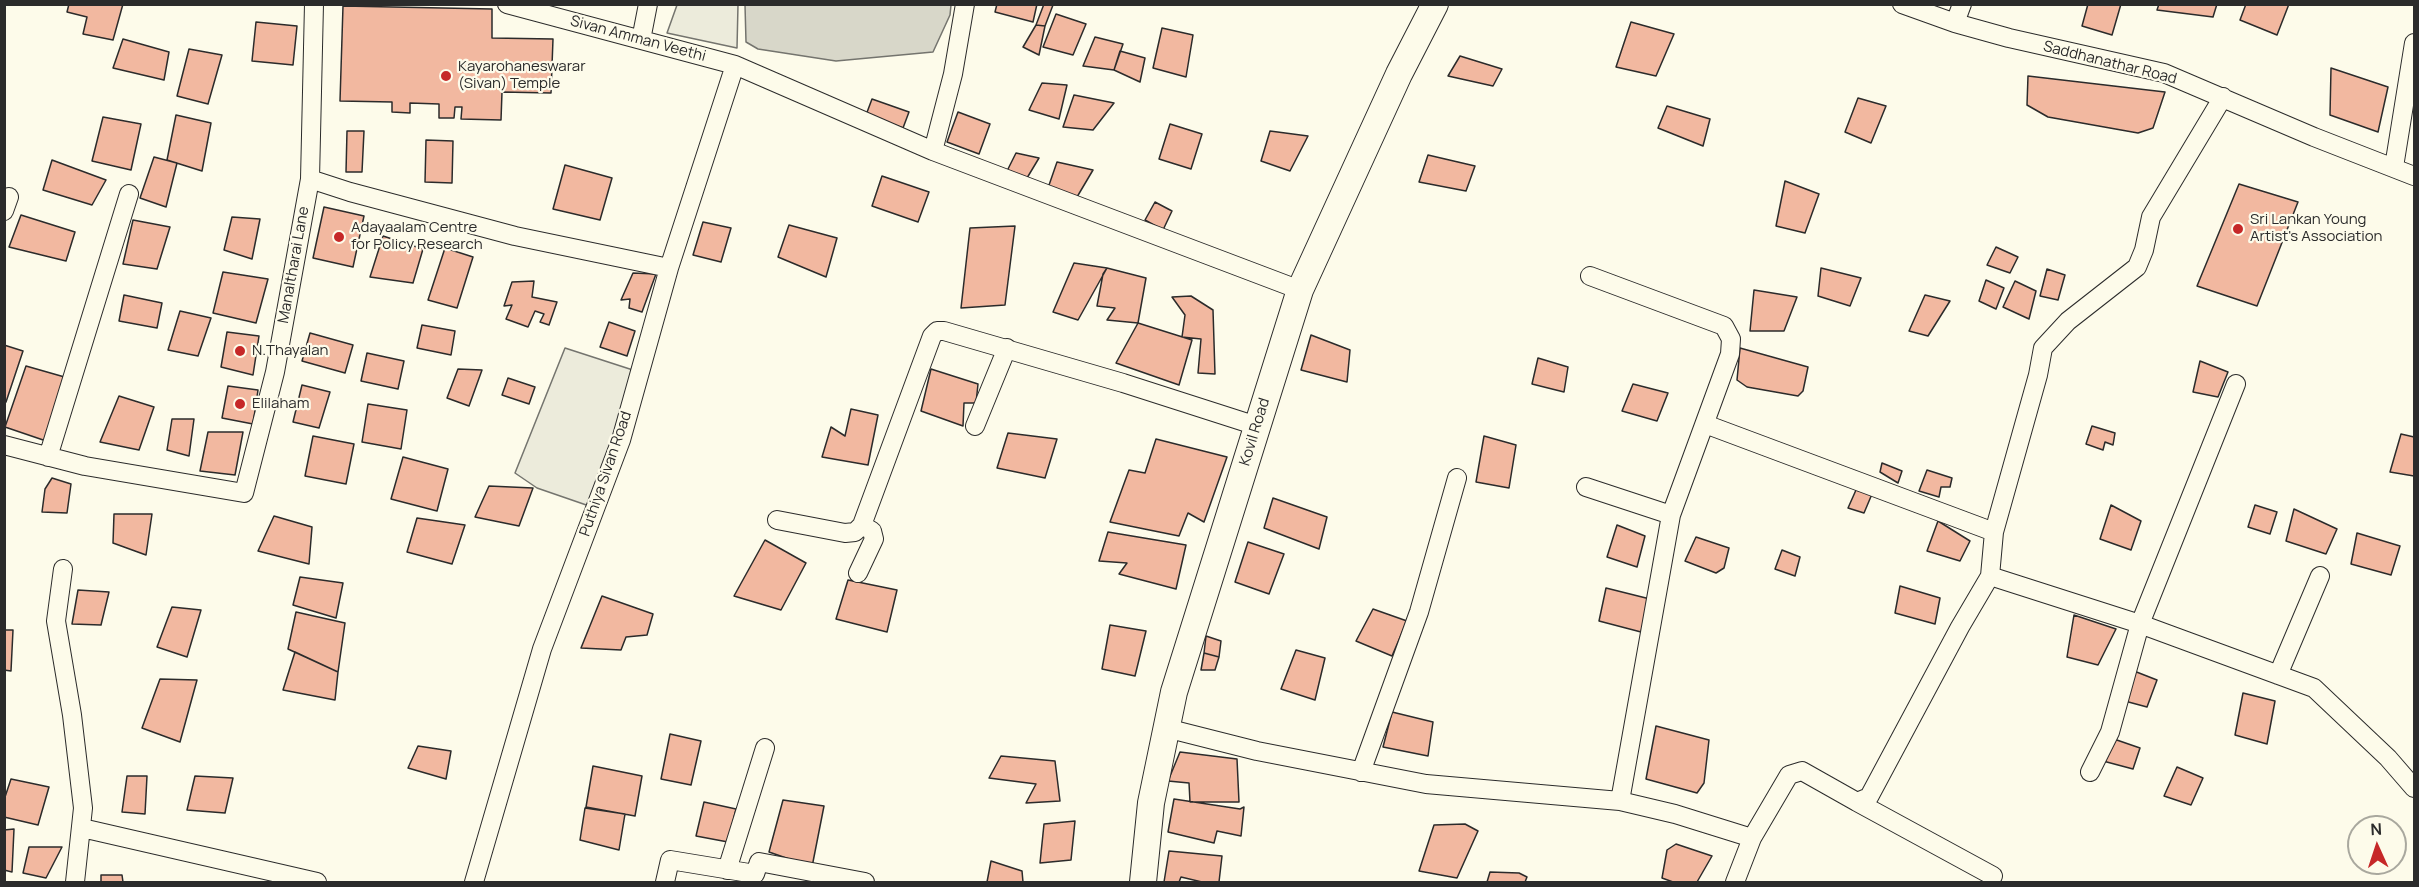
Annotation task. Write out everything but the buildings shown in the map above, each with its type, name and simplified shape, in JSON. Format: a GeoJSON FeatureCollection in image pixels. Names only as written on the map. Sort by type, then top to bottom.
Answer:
{"type":"FeatureCollection","features":[{"type":"Feature","properties":{"kind":"street","name":"Manaltharai Lane"},"geometry":{"type":"LineString","coordinates":[[4,445],[85,466],[244,493],[275,372],[310,179],[314,4]]}},
{"type":"Feature","properties":{"kind":"street","name":"Sivan Amman Veethi"},"geometry":{"type":"LineString","coordinates":[[507,4],[735,65],[933,151],[1300,290]]}},
{"type":"Feature","properties":{"kind":"street"},"geometry":{"type":"LineString","coordinates":[[641,40],[648,4]]}},
{"type":"Feature","properties":{"kind":"street"},"geometry":{"type":"LineString","coordinates":[[933,151],[953,74],[965,4]]}},
{"type":"Feature","properties":{"kind":"street","name":"Kovil Road"},"geometry":{"type":"LineString","coordinates":[[1143,882],[1151,803],[1180,668],[1300,290],[1399,74],[1435,4]]}},
{"type":"Feature","properties":{"kind":"street","name":"Saddhanathar Road"},"geometry":{"type":"LineString","coordinates":[[1902,4],[1954,23],[2037,45],[2164,73],[2314,138],[2394,166],[2415,176]]}},
{"type":"Feature","properties":{"kind":"street"},"geometry":{"type":"LineString","coordinates":[[1954,23],[1962,4]]}},
{"type":"Feature","properties":{"kind":"street"},"geometry":{"type":"LineString","coordinates":[[2394,166],[2415,42]]}},
{"type":"Feature","properties":{"kind":"street","name":"Puthiya Sivan Road"},"geometry":{"type":"LineString","coordinates":[[474,882],[542,649],[621,440],[669,268],[735,65]]}},
{"type":"Feature","properties":{"kind":"street"},"geometry":{"type":"LineString","coordinates":[[1857,802],[1869,797],[1960,627],[1990,576],[1994,531],[2036,385],[2043,348],[2068,321],[2137,267],[2144,250],[2151,217],[2223,97]]}},
{"type":"Feature","properties":{"kind":"street"},"geometry":{"type":"LineString","coordinates":[[310,179],[350,192],[515,236],[669,268]]}},
{"type":"Feature","properties":{"kind":"street"},"geometry":{"type":"LineString","coordinates":[[48,458],[129,194]]}},
{"type":"Feature","properties":{"kind":"street"},"geometry":{"type":"LineString","coordinates":[[1590,276],[1724,326],[1731,339],[1730,354],[1671,516],[1620,801]]}},
{"type":"Feature","properties":{"kind":"street"},"geometry":{"type":"LineString","coordinates":[[777,520],[845,533],[855,532],[862,525],[932,336],[937,331],[1007,348],[1257,426]]}},
{"type":"Feature","properties":{"kind":"street"},"geometry":{"type":"LineString","coordinates":[[975,426],[1007,348]]}},
{"type":"Feature","properties":{"kind":"street"},"geometry":{"type":"LineString","coordinates":[[2090,772],[2110,732],[2140,624],[2236,384]]}},
{"type":"Feature","properties":{"kind":"street"},"geometry":{"type":"LineString","coordinates":[[1705,424],[1994,531]]}},
{"type":"Feature","properties":{"kind":"street"},"geometry":{"type":"LineString","coordinates":[[1361,772],[1419,612],[1457,478]]}},
{"type":"Feature","properties":{"kind":"street"},"geometry":{"type":"LineString","coordinates":[[1586,487],[1671,516]]}},
{"type":"Feature","properties":{"kind":"street"},"geometry":{"type":"LineString","coordinates":[[858,573],[874,538],[872,531],[862,525]]}},
{"type":"Feature","properties":{"kind":"street"},"geometry":{"type":"LineString","coordinates":[[63,569],[56,621],[83,808],[75,882]]}},
{"type":"Feature","properties":{"kind":"street"},"geometry":{"type":"LineString","coordinates":[[1990,576],[2140,624],[2314,688],[2384,753],[2415,788]]}},
{"type":"Feature","properties":{"kind":"street"},"geometry":{"type":"LineString","coordinates":[[2278,675],[2320,576]]}},
{"type":"Feature","properties":{"kind":"street"},"geometry":{"type":"LineString","coordinates":[[1166,728],[1257,751],[1426,783],[1620,801],[1675,814],[1752,838]]}},
{"type":"Feature","properties":{"kind":"street"},"geometry":{"type":"LineString","coordinates":[[727,870],[765,748]]}},
{"type":"Feature","properties":{"kind":"street"},"geometry":{"type":"LineString","coordinates":[[1735,882],[1752,838],[1789,776],[1802,771],[1993,876]]}},
{"type":"Feature","properties":{"kind":"street"},"geometry":{"type":"LineString","coordinates":[[82,828],[316,882]]}},
{"type":"Feature","properties":{"kind":"street"},"geometry":{"type":"LineString","coordinates":[[665,882],[670,860],[755,874],[759,862],[865,882]]}},
{"type":"Feature","properties":{"kind":"shaded area"},"geometry":{"type":"Polygon","coordinates":[[[745,4],[951,5],[950,15],[933,52],[836,61],[758,49],[746,42],[745,4]]]}},
{"type":"Feature","properties":{"kind":"shaded area"},"geometry":{"type":"Polygon","coordinates":[[[677,5],[738,5],[737,48],[667,33],[677,5]]]}},
{"type":"Feature","properties":{"kind":"shaded area"},"geometry":{"type":"Polygon","coordinates":[[[565,348],[639,372],[595,508],[537,488],[515,473],[565,348]]]}},
{"type":"Feature","properties":{"kind":"place","name":"Kayarohaneswarar (Sivan) Temple"},"geometry":{"type":"Point","coordinates":[446,76]}},
{"type":"Feature","properties":{"kind":"place","name":"Sri Lankan Young Artist's Association"},"geometry":{"type":"Point","coordinates":[2238,229]}},
{"type":"Feature","properties":{"kind":"place","name":"Adayaalam Centre for Policy Research"},"geometry":{"type":"Point","coordinates":[339,237]}},
{"type":"Feature","properties":{"kind":"place","name":"N.Thayalan"},"geometry":{"type":"Point","coordinates":[240,351]}},
{"type":"Feature","properties":{"kind":"place","name":"Elilaham"},"geometry":{"type":"Point","coordinates":[240,404]}}]}
